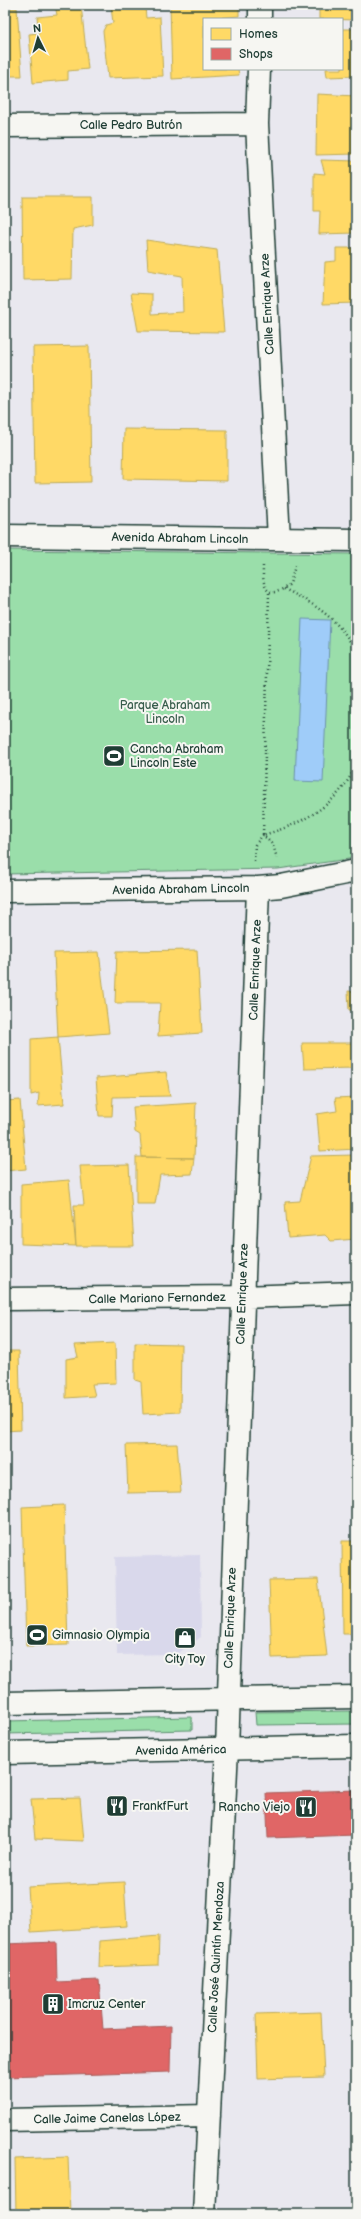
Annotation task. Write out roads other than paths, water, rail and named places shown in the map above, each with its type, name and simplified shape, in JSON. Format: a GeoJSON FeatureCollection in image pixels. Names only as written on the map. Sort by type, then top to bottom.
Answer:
{"type":"FeatureCollection","features":[{"type":"Feature","properties":{"kind":"street"},"geometry":{"type":"LineString","coordinates":[[260,5],[260,18]]}},
{"type":"Feature","properties":{"kind":"street","name":"Calle Enrique Arze"},"geometry":{"type":"LineString","coordinates":[[259,70],[257,124],[279,539]]}},
{"type":"Feature","properties":{"kind":"street","name":"Calle Pedro Butrón"},"geometry":{"type":"LineString","coordinates":[[5,126],[257,124]]}},
{"type":"Feature","properties":{"kind":"street","name":"Avenida Abraham Lincoln"},"geometry":{"type":"LineString","coordinates":[[5,536],[356,540]]}},
{"type":"Feature","properties":{"kind":"street","name":"Avenida Abraham Lincoln"},"geometry":{"type":"LineString","coordinates":[[5,891],[258,888],[281,886],[356,871]]}},
{"type":"Feature","properties":{"kind":"street","name":"Calle Enrique Arze"},"geometry":{"type":"LineString","coordinates":[[227,1700],[258,888]]}},
{"type":"Feature","properties":{"kind":"street","name":"Calle Mariano Fernandez"},"geometry":{"type":"LineString","coordinates":[[5,1299],[242,1297],[356,1293]]}},
{"type":"Feature","properties":{"kind":"street"},"geometry":{"type":"LineString","coordinates":[[5,1703],[356,1697]]}},
{"type":"Feature","properties":{"kind":"street","name":"Calle José Quintín Mendoza"},"geometry":{"type":"LineString","coordinates":[[204,2214],[227,1700]]}},
{"type":"Feature","properties":{"kind":"street","name":"Avenida América"},"geometry":{"type":"LineString","coordinates":[[5,1753],[356,1746]]}},
{"type":"Feature","properties":{"kind":"street","name":"Calle Jaime Canelas López"},"geometry":{"type":"LineString","coordinates":[[5,2120],[209,2116]]}},
{"type":"Feature","properties":{"kind":"water"},"geometry":{"type":"Polygon","coordinates":[[[302,619],[330,620],[323,782],[295,781],[302,619]]]}},
{"type":"Feature","properties":{"kind":"place","name":"Cancha Abraham Lincoln Este"},"geometry":{"type":"Point","coordinates":[114,756]}},
{"type":"Feature","properties":{"kind":"place","name":"Gimnasio Olympia"},"geometry":{"type":"Point","coordinates":[37,1635]}},
{"type":"Feature","properties":{"kind":"place","name":"City Toy"},"geometry":{"type":"Point","coordinates":[185,1638]}},
{"type":"Feature","properties":{"kind":"place","name":"FrankfFurt"},"geometry":{"type":"Point","coordinates":[117,1806]}},
{"type":"Feature","properties":{"kind":"place","name":"Rancho Viejo"},"geometry":{"type":"Point","coordinates":[306,1807]}},
{"type":"Feature","properties":{"kind":"place","name":"Imcruz Center"},"geometry":{"type":"Point","coordinates":[53,2004]}},
{"type":"Feature","properties":{"kind":"park label","name":"Parque Abraham Lincoln"},"geometry":{"type":"Point","coordinates":[165,712]}}]}
